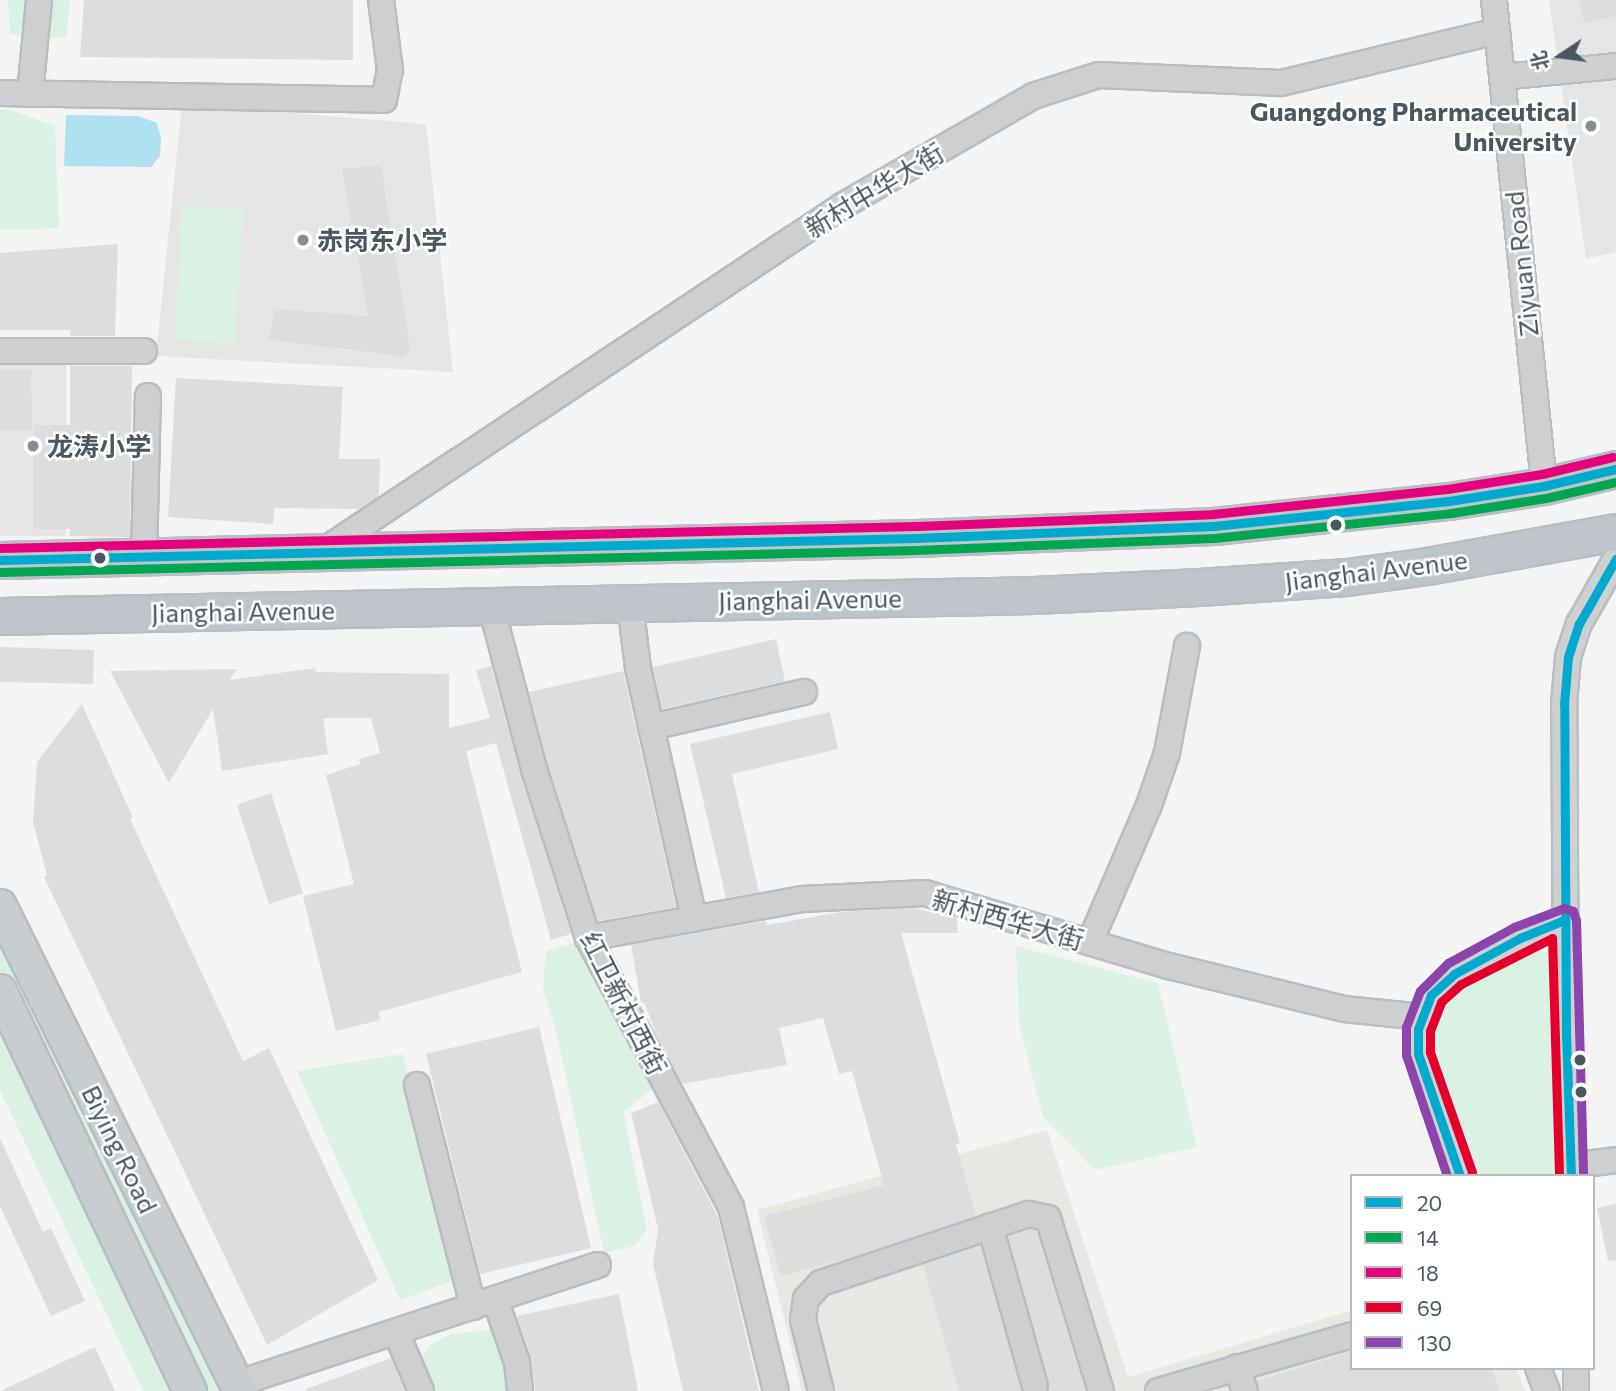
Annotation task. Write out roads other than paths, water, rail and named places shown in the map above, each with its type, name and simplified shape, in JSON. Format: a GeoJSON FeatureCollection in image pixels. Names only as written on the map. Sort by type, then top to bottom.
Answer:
{"type":"FeatureCollection","features":[{"type":"Feature","properties":{"kind":"highway"},"geometry":{"type":"LineString","coordinates":[[0,560],[929,537],[1201,527],[1357,513],[1544,486],[1616,469]]}},
{"type":"Feature","properties":{"kind":"highway","name":"Jianghai Avenue"},"geometry":{"type":"LineString","coordinates":[[0,616],[1034,595],[1333,578],[1427,566],[1616,532]]}},
{"type":"Feature","properties":{"kind":"main road","name":"Biying Road"},"geometry":{"type":"LineString","coordinates":[[0,906],[238,1388]]}},
{"type":"Feature","properties":{"kind":"main road","name":"Biying Road"},"geometry":{"type":"LineString","coordinates":[[0,992],[190,1391]]}},
{"type":"Feature","properties":{"kind":"street"},"geometry":{"type":"LineString","coordinates":[[30,94],[39,0]]}},
{"type":"Feature","properties":{"kind":"street"},"geometry":{"type":"LineString","coordinates":[[0,93],[384,100],[390,70],[381,0]]}},
{"type":"Feature","properties":{"kind":"street","name":"Ziyuan Road"},"geometry":{"type":"LineString","coordinates":[[1494,0],[1544,486]]}},
{"type":"Feature","properties":{"kind":"street","name":"新村中华大街"},"geometry":{"type":"LineString","coordinates":[[323,551],[842,206],[1032,96],[1099,75],[1281,83],[1497,32]]}},
{"type":"Feature","properties":{"kind":"street"},"geometry":{"type":"LineString","coordinates":[[1502,77],[1616,66]]}},
{"type":"Feature","properties":{"kind":"street"},"geometry":{"type":"LineString","coordinates":[[0,351],[144,351]]}},
{"type":"Feature","properties":{"kind":"street"},"geometry":{"type":"LineString","coordinates":[[144,557],[148,396]]}},
{"type":"Feature","properties":{"kind":"street"},"geometry":{"type":"LineString","coordinates":[[1616,559],[1587,607],[1568,657],[1564,704],[1564,920],[1571,1171],[1616,1160]]}},
{"type":"Feature","properties":{"kind":"street"},"geometry":{"type":"LineString","coordinates":[[630,603],[638,668],[694,919]]}},
{"type":"Feature","properties":{"kind":"street","name":"红卫新村西街"},"geometry":{"type":"LineString","coordinates":[[491,606],[535,772],[588,937],[731,1207],[776,1391]]}},
{"type":"Feature","properties":{"kind":"street"},"geometry":{"type":"LineString","coordinates":[[1090,942],[1149,805],[1167,753],[1187,646]]}},
{"type":"Feature","properties":{"kind":"street"},"geometry":{"type":"LineString","coordinates":[[651,727],[804,692]]}},
{"type":"Feature","properties":{"kind":"street","name":"新村西华大街"},"geometry":{"type":"LineString","coordinates":[[588,937],[802,900],[925,893],[1169,966],[1344,1009],[1423,1017]]}},
{"type":"Feature","properties":{"kind":"street"},"geometry":{"type":"LineString","coordinates":[[1459,1174],[1418,1054],[1418,1029],[1431,995],[1454,974],[1520,939],[1564,920]]}},
{"type":"Feature","properties":{"kind":"street"},"geometry":{"type":"LineString","coordinates":[[417,1085],[484,1303],[517,1362],[520,1391]]}},
{"type":"Feature","properties":{"kind":"street"},"geometry":{"type":"LineString","coordinates":[[821,1391],[803,1320],[806,1299],[821,1283],[1029,1214],[1048,1218],[1101,1391]]}},
{"type":"Feature","properties":{"kind":"street"},"geometry":{"type":"LineString","coordinates":[[990,1226],[1035,1387]]}},
{"type":"Feature","properties":{"kind":"street"},"geometry":{"type":"LineString","coordinates":[[238,1388],[598,1265]]}},
{"type":"Feature","properties":{"kind":"street"},"geometry":{"type":"LineString","coordinates":[[396,1332],[421,1391]]}},
{"type":"Feature","properties":{"kind":"street"},"geometry":{"type":"LineString","coordinates":[[1158,1391],[1350,1336]]}},
{"type":"Feature","properties":{"kind":"street"},"geometry":{"type":"LineString","coordinates":[[1237,1367],[1245,1391]]}},
{"type":"Feature","properties":{"kind":"street"},"geometry":{"type":"LineString","coordinates":[[1539,1370],[1547,1391]]}},
{"type":"Feature","properties":{"kind":"street"},"geometry":{"type":"LineString","coordinates":[[1576,1370],[1576,1391]]}},
{"type":"Feature","properties":{"kind":"water"},"geometry":{"type":"Polygon","coordinates":[[[66,115],[138,116],[157,123],[161,138],[160,156],[151,167],[64,166],[66,115]]]}},
{"type":"Feature","properties":{"kind":"place","name":"Guangdong Pharmaceutical University"},"geometry":{"type":"Point","coordinates":[1591,126]}},
{"type":"Feature","properties":{"kind":"place","name":"赤岗东小学"},"geometry":{"type":"Point","coordinates":[303,240]}},
{"type":"Feature","properties":{"kind":"place","name":"龙涛小学"},"geometry":{"type":"Point","coordinates":[33,446]}}]}
